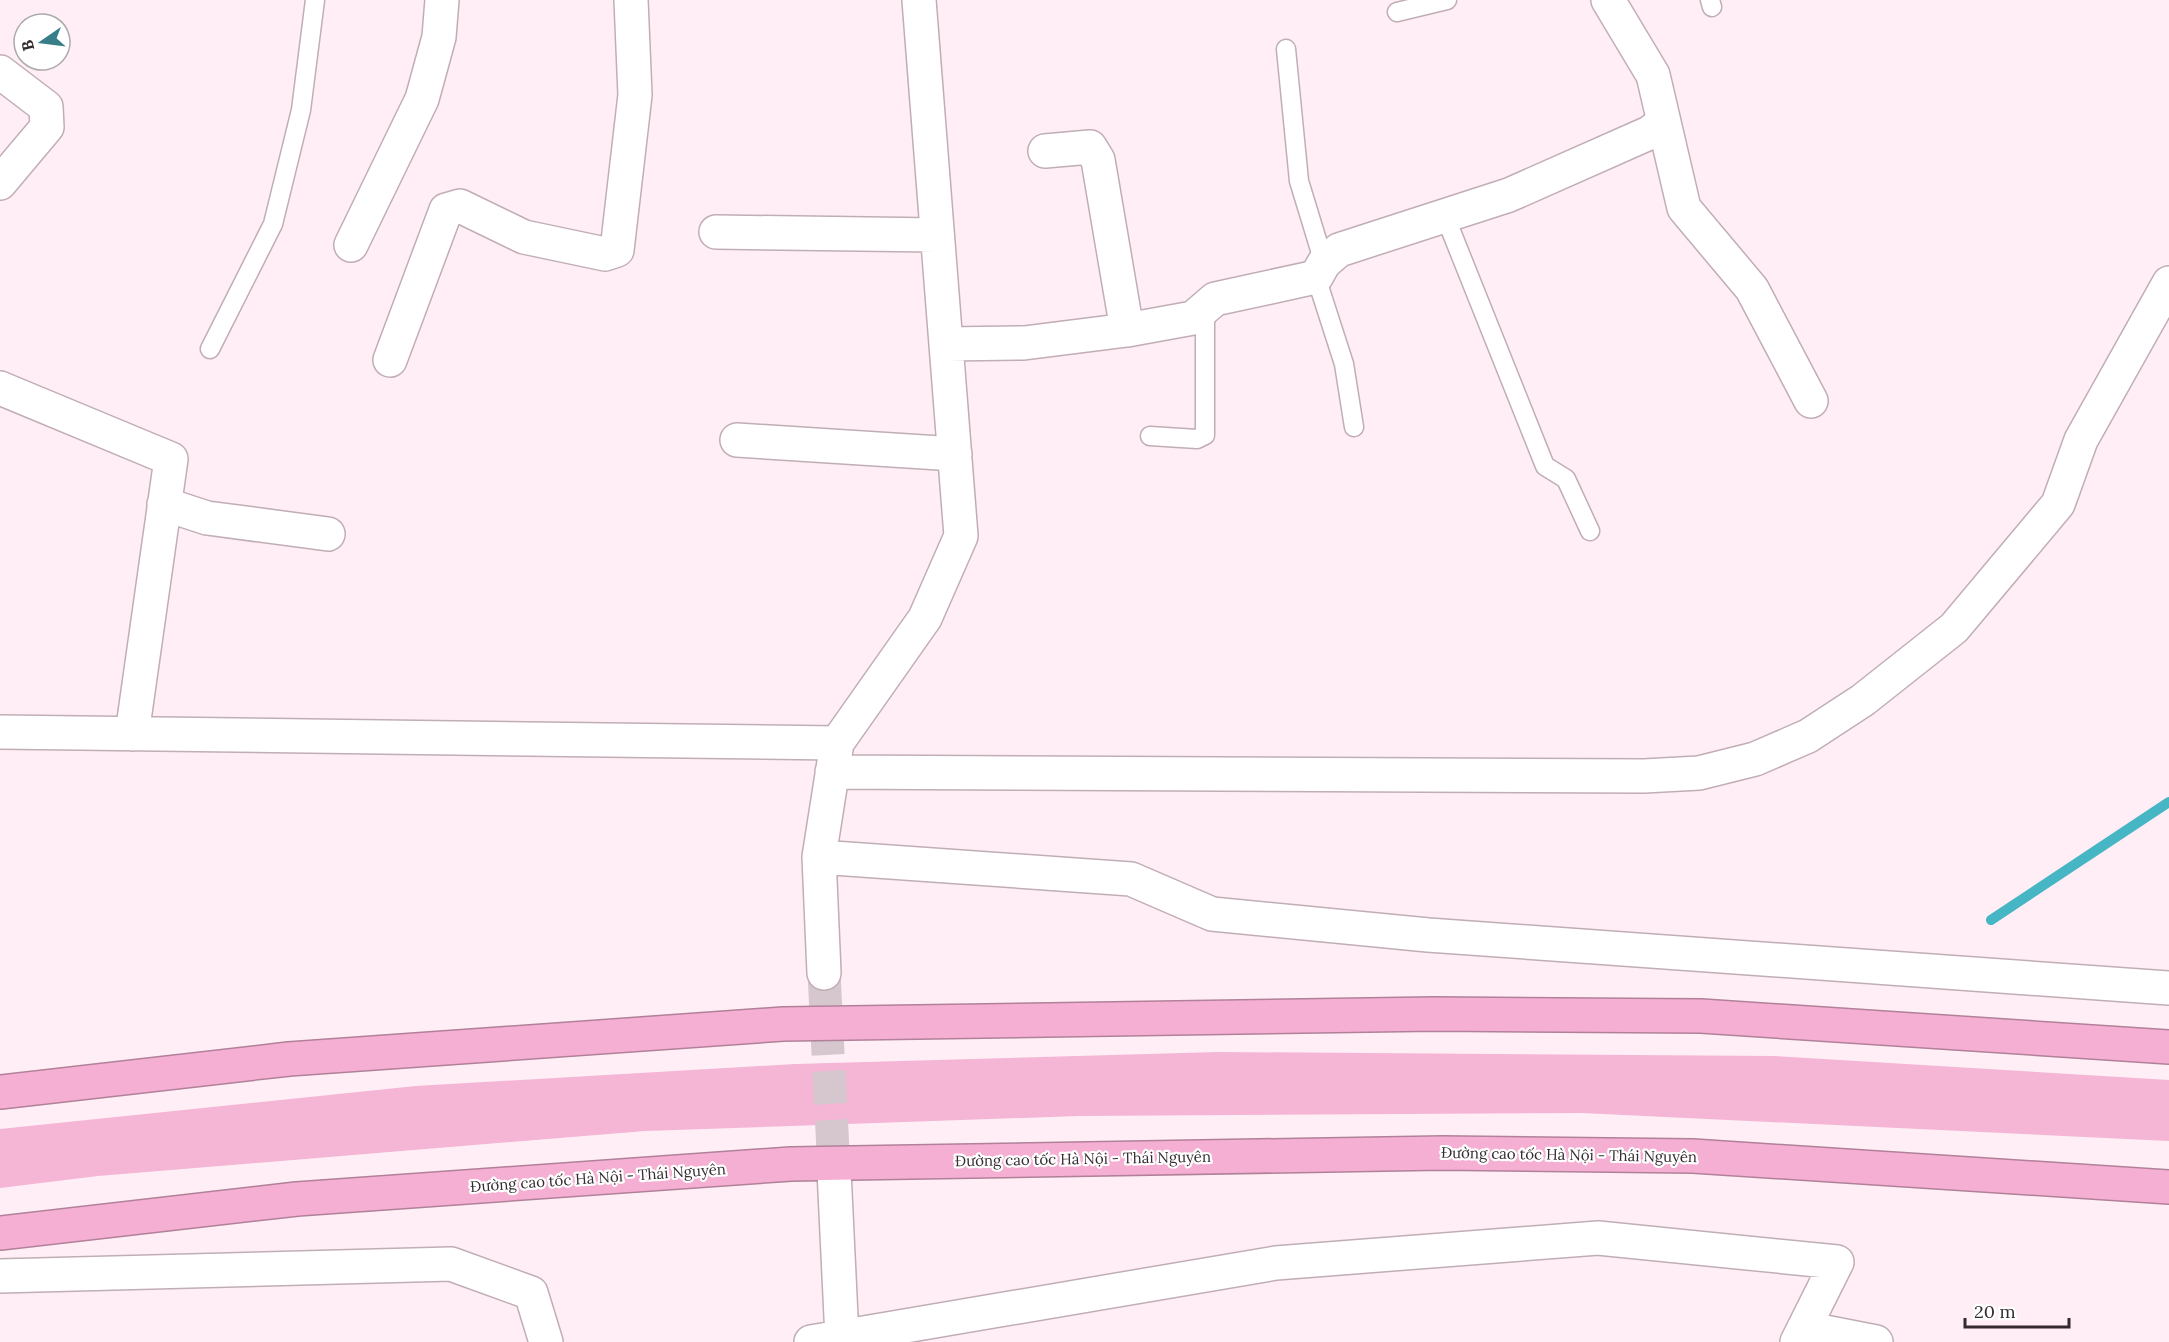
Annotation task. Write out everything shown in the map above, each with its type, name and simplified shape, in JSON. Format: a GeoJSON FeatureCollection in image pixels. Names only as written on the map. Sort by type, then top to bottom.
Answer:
{"type":"FeatureCollection","features":[{"type":"Feature","properties":{"kind":"highway"},"geometry":{"type":"LineString","coordinates":[[0,1092],[289,1059],[795,1024],[1434,1014],[1701,1016],[2169,1047]]}},
{"type":"Feature","properties":{"kind":"highway","name":"Đường cao tốc Hà Nội - Thái Nguyên"},"geometry":{"type":"LineString","coordinates":[[0,1233],[297,1199],[791,1164],[1442,1153],[1693,1156],[2169,1187]]}},
{"type":"Feature","properties":{"kind":"street"},"geometry":{"type":"LineString","coordinates":[[351,244],[422,99],[439,37],[442,0]]}},
{"type":"Feature","properties":{"kind":"street"},"geometry":{"type":"LineString","coordinates":[[390,360],[446,210],[460,206],[524,237],[605,254],[617,250],[634,95],[631,0]]}},
{"type":"Feature","properties":{"kind":"street"},"geometry":{"type":"LineString","coordinates":[[824,973],[819,857],[835,758],[925,618],[961,536],[920,0]]}},
{"type":"Feature","properties":{"kind":"street"},"geometry":{"type":"LineString","coordinates":[[1608,0],[1653,75],[1684,208],[1752,289],[1811,401]]}},
{"type":"Feature","properties":{"kind":"street"},"geometry":{"type":"LineString","coordinates":[[0,72],[46,107],[47,127],[0,183]]}},
{"type":"Feature","properties":{"kind":"street"},"geometry":{"type":"LineString","coordinates":[[946,344],[1024,343],[1127,330],[1193,318],[1215,299],[1320,270],[1339,250],[1509,195],[1649,133],[1664,122]]}},
{"type":"Feature","properties":{"kind":"street"},"geometry":{"type":"LineString","coordinates":[[1045,151],[1090,147],[1098,160],[1127,330]]}},
{"type":"Feature","properties":{"kind":"street"},"geometry":{"type":"LineString","coordinates":[[716,232],[938,235]]}},
{"type":"Feature","properties":{"kind":"street"},"geometry":{"type":"LineString","coordinates":[[0,732],[132,734],[835,758],[1644,776],[1699,773],[1755,759],[1808,736],[1863,700],[1954,628],[2058,504],[2081,440],[2169,283]]}},
{"type":"Feature","properties":{"kind":"street"},"geometry":{"type":"LineString","coordinates":[[0,388],[171,459],[132,734]]}},
{"type":"Feature","properties":{"kind":"street"},"geometry":{"type":"LineString","coordinates":[[737,440],[955,454]]}},
{"type":"Feature","properties":{"kind":"street"},"geometry":{"type":"LineString","coordinates":[[164,504],[207,518],[328,534]]}},
{"type":"Feature","properties":{"kind":"street"},"geometry":{"type":"LineString","coordinates":[[819,857],[1131,879],[1212,914],[1428,935],[2169,988]]}},
{"type":"Feature","properties":{"kind":"street"},"geometry":{"type":"LineString","coordinates":[[834,1171],[826,1340],[1276,1263],[1598,1238],[1837,1262],[1800,1335],[1876,1342]]}},
{"type":"Feature","properties":{"kind":"street"},"geometry":{"type":"LineString","coordinates":[[0,1276],[451,1264],[531,1293],[546,1342]]}},
{"type":"Feature","properties":{"kind":"lane"},"geometry":{"type":"LineString","coordinates":[[210,349],[273,224],[301,110],[315,0]]}},
{"type":"Feature","properties":{"kind":"lane"},"geometry":{"type":"LineString","coordinates":[[1397,12],[1447,0]]}},
{"type":"Feature","properties":{"kind":"lane"},"geometry":{"type":"LineString","coordinates":[[1286,49],[1299,181],[1344,364],[1354,427]]}},
{"type":"Feature","properties":{"kind":"lane"},"geometry":{"type":"LineString","coordinates":[[1445,216],[1545,466],[1566,479],[1590,531]]}},
{"type":"Feature","properties":{"kind":"lane"},"geometry":{"type":"LineString","coordinates":[[1149,436],[1197,439],[1205,435],[1205,307]]}},
{"type":"Feature","properties":{"kind":"shaded area"},"geometry":{"type":"Polygon","coordinates":[[[1218,1052],[1774,1056],[2169,1080],[2169,1141],[1582,1113],[1078,1116],[645,1131],[98,1176],[0,1188],[0,1129],[416,1086],[795,1064],[1218,1052]]]}},
{"type":"Feature","properties":{"kind":"waterway"},"geometry":{"type":"LineString","coordinates":[[1991,920],[2169,802]]}},
{"type":"Feature","properties":{"kind":"tunnel"},"geometry":{"type":"LineString","coordinates":[[824,973],[834,1171]]}}]}
